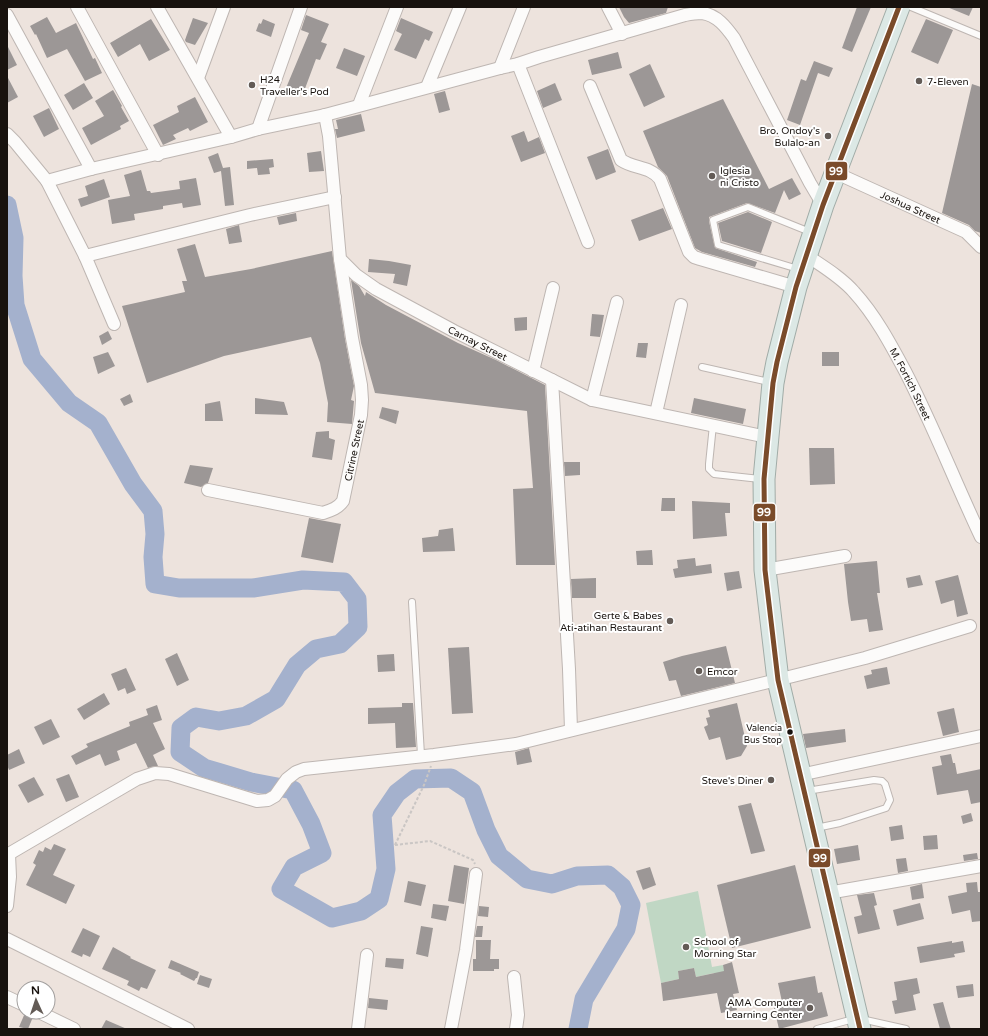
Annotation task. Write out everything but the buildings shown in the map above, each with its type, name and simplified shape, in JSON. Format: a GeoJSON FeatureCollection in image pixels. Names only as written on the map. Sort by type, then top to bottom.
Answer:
{"type":"FeatureCollection","features":[{"type":"Feature","properties":{"kind":"highway"},"geometry":{"type":"LineString","coordinates":[[858,1023],[778,680],[765,570],[764,479],[773,383],[777,362],[801,271],[823,205],[899,7]]}},
{"type":"Feature","properties":{"kind":"street"},"geometry":{"type":"LineString","coordinates":[[77,7],[158,155]]}},
{"type":"Feature","properties":{"kind":"street"},"geometry":{"type":"LineString","coordinates":[[157,7],[231,137]]}},
{"type":"Feature","properties":{"kind":"street"},"geometry":{"type":"LineString","coordinates":[[198,78],[224,7]]}},
{"type":"Feature","properties":{"kind":"street"},"geometry":{"type":"LineString","coordinates":[[258,129],[301,7]]}},
{"type":"Feature","properties":{"kind":"street"},"geometry":{"type":"LineString","coordinates":[[359,105],[397,7]]}},
{"type":"Feature","properties":{"kind":"street"},"geometry":{"type":"LineString","coordinates":[[427,87],[460,7]]}},
{"type":"Feature","properties":{"kind":"street"},"geometry":{"type":"LineString","coordinates":[[500,68],[524,7]]}},
{"type":"Feature","properties":{"kind":"street"},"geometry":{"type":"LineString","coordinates":[[608,7],[622,34]]}},
{"type":"Feature","properties":{"kind":"street"},"geometry":{"type":"LineString","coordinates":[[46,181],[324,114],[518,64],[685,15],[702,13],[716,18],[725,25],[734,38],[823,205]]}},
{"type":"Feature","properties":{"kind":"street"},"geometry":{"type":"LineString","coordinates":[[7,15],[91,169]]}},
{"type":"Feature","properties":{"kind":"street"},"geometry":{"type":"LineString","coordinates":[[518,64],[588,242]]}},
{"type":"Feature","properties":{"kind":"street","name":"M. Fortich Street"},"geometry":{"type":"LineString","coordinates":[[590,86],[621,160],[628,164],[650,170],[660,179],[689,252],[694,256],[801,271],[843,281],[854,291],[878,323],[894,350],[917,395],[981,537]]}},
{"type":"Feature","properties":{"kind":"street"},"geometry":{"type":"LineString","coordinates":[[324,114],[329,136],[340,259]]}},
{"type":"Feature","properties":{"kind":"street"},"geometry":{"type":"LineString","coordinates":[[7,134],[46,181],[85,256],[114,324]]}},
{"type":"Feature","properties":{"kind":"street","name":"Joshua Street"},"geometry":{"type":"LineString","coordinates":[[836,173],[966,232],[981,246]]}},
{"type":"Feature","properties":{"kind":"street"},"geometry":{"type":"LineString","coordinates":[[85,256],[250,215],[335,197]]}},
{"type":"Feature","properties":{"kind":"street","name":"Carnay Street"},"geometry":{"type":"LineString","coordinates":[[340,259],[356,275],[376,289],[454,331],[592,400],[713,425],[767,438]]}},
{"type":"Feature","properties":{"kind":"street","name":"Citrine Street"},"geometry":{"type":"LineString","coordinates":[[208,490],[323,513],[339,507],[343,500],[361,415],[362,400],[361,385],[340,259]]}},
{"type":"Feature","properties":{"kind":"street"},"geometry":{"type":"LineString","coordinates":[[533,371],[553,288]]}},
{"type":"Feature","properties":{"kind":"street"},"geometry":{"type":"LineString","coordinates":[[592,400],[617,302]]}},
{"type":"Feature","properties":{"kind":"street"},"geometry":{"type":"LineString","coordinates":[[656,413],[681,305]]}},
{"type":"Feature","properties":{"kind":"street"},"geometry":{"type":"LineString","coordinates":[[552,380],[569,662],[571,730]]}},
{"type":"Feature","properties":{"kind":"street"},"geometry":{"type":"LineString","coordinates":[[765,570],[845,556]]}},
{"type":"Feature","properties":{"kind":"street"},"geometry":{"type":"LineString","coordinates":[[7,906],[10,877],[8,854],[136,779],[155,773],[169,774],[257,801],[268,800],[275,796],[287,779],[296,772],[304,769],[434,755],[516,744],[865,658],[970,626]]}},
{"type":"Feature","properties":{"kind":"street"},"geometry":{"type":"LineString","coordinates":[[802,783],[981,736]]}},
{"type":"Feature","properties":{"kind":"street"},"geometry":{"type":"LineString","coordinates":[[828,893],[981,866]]}},
{"type":"Feature","properties":{"kind":"street"},"geometry":{"type":"LineString","coordinates":[[451,1029],[466,950],[476,874]]}},
{"type":"Feature","properties":{"kind":"street"},"geometry":{"type":"LineString","coordinates":[[7,939],[188,1029]]}},
{"type":"Feature","properties":{"kind":"street"},"geometry":{"type":"LineString","coordinates":[[358,1029],[367,955]]}},
{"type":"Feature","properties":{"kind":"street"},"geometry":{"type":"LineString","coordinates":[[514,978],[518,1015],[516,1029]]}},
{"type":"Feature","properties":{"kind":"street"},"geometry":{"type":"LineString","coordinates":[[55,1020],[74,1029]]}},
{"type":"Feature","properties":{"kind":"lane"},"geometry":{"type":"LineString","coordinates":[[911,7],[981,36]]}},
{"type":"Feature","properties":{"kind":"lane"},"geometry":{"type":"LineString","coordinates":[[801,271],[718,245],[713,220],[748,207],[813,234]]}},
{"type":"Feature","properties":{"kind":"lane"},"geometry":{"type":"LineString","coordinates":[[702,367],[773,383]]}},
{"type":"Feature","properties":{"kind":"lane"},"geometry":{"type":"LineString","coordinates":[[713,425],[709,469],[714,474],[764,479]]}},
{"type":"Feature","properties":{"kind":"lane"},"geometry":{"type":"LineString","coordinates":[[412,602],[421,756]]}},
{"type":"Feature","properties":{"kind":"lane"},"geometry":{"type":"LineString","coordinates":[[802,783],[882,781],[886,784],[890,800],[886,808],[840,823],[812,828]]}},
{"type":"Feature","properties":{"kind":"lane"},"geometry":{"type":"LineString","coordinates":[[817,1029],[858,1023],[906,1029]]}},
{"type":"Feature","properties":{"kind":"path"},"geometry":{"type":"LineString","coordinates":[[434,755],[424,785],[395,845],[430,841],[472,860],[476,869],[476,874]]}},
{"type":"Feature","properties":{"kind":"green space"},"geometry":{"type":"Polygon","coordinates":[[[698,891],[712,967],[723,965],[730,995],[714,973],[696,977],[694,968],[678,971],[679,979],[661,983],[646,903],[698,891]]]}},
{"type":"Feature","properties":{"kind":"waterway"},"geometry":{"type":"LineString","coordinates":[[7,205],[14,238],[13,276],[15,305],[32,359],[69,403],[98,423],[133,484],[153,511],[155,534],[153,557],[155,584],[179,588],[253,588],[303,580],[344,582],[357,599],[358,627],[340,644],[316,649],[297,665],[276,699],[246,716],[219,721],[196,717],[181,728],[180,752],[204,768],[251,782],[293,790],[311,824],[322,853],[294,867],[281,889],[332,918],[361,911],[379,899],[386,869],[382,815],[397,793],[415,779],[451,778],[472,792],[486,830],[499,856],[527,879],[552,884],[577,876],[608,875],[622,887],[631,905],[626,929],[584,999],[578,1029]]}},
{"type":"Feature","properties":{"kind":"transit line","name":"99"},"geometry":{"type":"LineString","coordinates":[[860,1029],[778,680],[765,570],[764,479],[773,383],[796,287],[823,205],[899,7]]}},
{"type":"Feature","properties":{"kind":"place","name":"7-Eleven"},"geometry":{"type":"Point","coordinates":[919,81]}},
{"type":"Feature","properties":{"kind":"place","name":"H24 Traveller's Pod"},"geometry":{"type":"Point","coordinates":[252,85]}},
{"type":"Feature","properties":{"kind":"place","name":"Bro. Ondoy's Bulalo-an"},"geometry":{"type":"Point","coordinates":[828,136]}},
{"type":"Feature","properties":{"kind":"place","name":"Iglesia ni Cristo"},"geometry":{"type":"Point","coordinates":[712,176]}},
{"type":"Feature","properties":{"kind":"place","name":"Gerte & Babes Ati-atihan Restaurant"},"geometry":{"type":"Point","coordinates":[670,621]}},
{"type":"Feature","properties":{"kind":"place","name":"Emcor"},"geometry":{"type":"Point","coordinates":[699,671]}},
{"type":"Feature","properties":{"kind":"place","name":"Valencia Bus Stop"},"geometry":{"type":"Point","coordinates":[790,732]}},
{"type":"Feature","properties":{"kind":"place","name":"Steve's Diner"},"geometry":{"type":"Point","coordinates":[771,780]}},
{"type":"Feature","properties":{"kind":"place","name":"School of Morning Star"},"geometry":{"type":"Point","coordinates":[686,947]}},
{"type":"Feature","properties":{"kind":"place","name":"AMA Computer Learning Center"},"geometry":{"type":"Point","coordinates":[810,1008]}}]}
